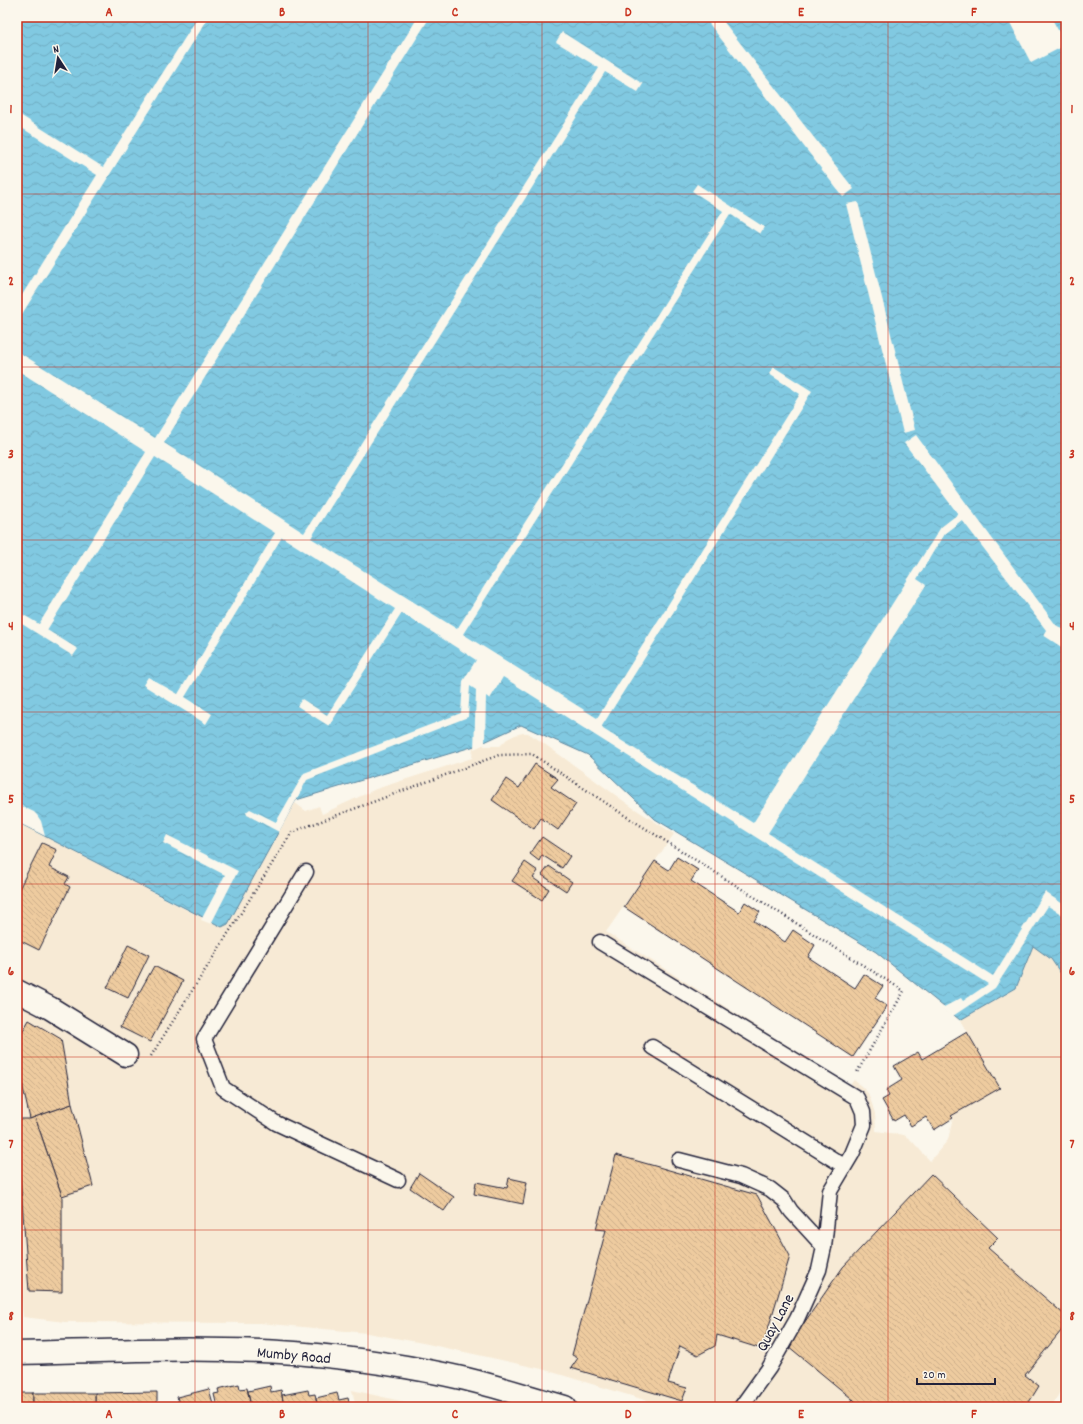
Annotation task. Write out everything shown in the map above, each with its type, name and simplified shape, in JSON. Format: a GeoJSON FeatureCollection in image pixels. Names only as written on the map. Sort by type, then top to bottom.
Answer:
{"type":"FeatureCollection","features":[{"type":"Feature","properties":{"kind":"main road"},"geometry":{"type":"LineString","coordinates":[[17,991],[50,1008],[126,1055]]}},
{"type":"Feature","properties":{"kind":"main road","name":"Mumby Road"},"geometry":{"type":"LineString","coordinates":[[17,1349],[188,1348],[295,1353],[405,1367],[467,1379],[554,1406]]}},
{"type":"Feature","properties":{"kind":"lane"},"geometry":{"type":"LineString","coordinates":[[306,872],[204,1039],[223,1088],[276,1124],[398,1180]]}},
{"type":"Feature","properties":{"kind":"lane","name":"Quay Lane"},"geometry":{"type":"LineString","coordinates":[[600,942],[857,1098],[863,1112],[864,1125],[852,1154],[830,1191],[824,1247],[819,1270],[797,1319],[765,1374],[741,1407]]}},
{"type":"Feature","properties":{"kind":"lane"},"geometry":{"type":"LineString","coordinates":[[652,1047],[844,1166]]}},
{"type":"Feature","properties":{"kind":"lane"},"geometry":{"type":"LineString","coordinates":[[678,1160],[741,1176],[755,1181],[775,1192],[784,1200],[791,1211],[824,1247]]}},
{"type":"Feature","properties":{"kind":"path"},"geometry":{"type":"LineString","coordinates":[[126,1055],[146,1065],[292,832],[499,755],[532,754],[631,819],[904,991],[845,1092]]}},
{"type":"Feature","properties":{"kind":"path"},"geometry":{"type":"LineString","coordinates":[[1063,1407],[1066,1402]]}},
{"type":"Feature","properties":{"kind":"shaded area"},"geometry":{"type":"Polygon","coordinates":[[[523,733],[528,733],[539,740],[632,807],[674,834],[606,932],[850,1085],[854,1080],[868,1093],[875,1114],[876,1131],[904,1135],[911,1140],[930,1161],[948,1140],[953,1118],[951,1116],[1000,1088],[960,1020],[1016,988],[1033,946],[1051,959],[1066,981],[1066,1382],[1051,1407],[728,1407],[723,1405],[721,1407],[668,1407],[542,1369],[423,1343],[367,1333],[260,1323],[65,1322],[23,1317],[17,1261],[17,822],[222,927],[228,924],[295,803],[306,811],[319,806],[322,814],[376,789],[472,758],[473,747],[485,742],[484,746],[500,746],[507,739],[523,733]]]}},
{"type":"Feature","properties":{"kind":"shaded area"},"geometry":{"type":"Polygon","coordinates":[[[352,1390],[427,1407],[356,1407],[352,1390]]]}},
{"type":"Feature","properties":{"kind":"water"},"geometry":{"type":"Polygon","coordinates":[[[17,17],[1066,17],[1066,981],[1051,959],[1033,946],[1016,988],[960,1020],[876,952],[655,819],[588,755],[521,725],[478,745],[296,800],[228,924],[222,927],[17,822],[17,17]]]}},
{"type":"Feature","properties":{"kind":"pier"},"geometry":{"type":"Polygon","coordinates":[[[198,17],[209,17],[17,322],[17,303],[97,175],[17,125],[17,113],[103,167],[198,17]]]}},
{"type":"Feature","properties":{"kind":"pier"},"geometry":{"type":"Polygon","coordinates":[[[418,17],[430,17],[164,443],[304,533],[599,68],[556,42],[562,32],[643,84],[638,92],[605,72],[311,538],[457,629],[723,211],[692,191],[697,184],[764,227],[760,234],[730,214],[463,634],[597,718],[800,394],[769,374],[774,367],[812,391],[602,726],[603,729],[753,823],[941,527],[958,514],[904,443],[916,435],[1056,625],[1066,631],[1066,650],[1043,635],[1046,630],[962,520],[944,534],[917,579],[926,585],[768,833],[993,976],[1045,892],[1066,906],[1066,917],[1048,906],[995,988],[953,1016],[942,1008],[961,998],[963,1001],[988,984],[503,677],[490,699],[486,696],[485,744],[474,749],[476,690],[470,686],[468,717],[307,780],[279,832],[247,815],[246,812],[250,809],[276,822],[304,773],[461,713],[463,681],[476,660],[402,613],[329,726],[297,706],[302,699],[327,715],[395,609],[282,537],[185,697],[212,714],[206,724],[143,685],[148,677],[178,694],[275,533],[155,457],[47,630],[78,649],[73,656],[17,621],[17,611],[39,624],[146,452],[17,370],[17,351],[155,438],[418,17]]]}},
{"type":"Feature","properties":{"kind":"pier"},"geometry":{"type":"Polygon","coordinates":[[[704,17],[720,17],[854,189],[843,197],[704,17]]]}},
{"type":"Feature","properties":{"kind":"pier"},"geometry":{"type":"Polygon","coordinates":[[[1007,17],[1051,17],[1066,45],[1031,63],[1007,17]]]}},
{"type":"Feature","properties":{"kind":"pier"},"geometry":{"type":"Polygon","coordinates":[[[858,202],[915,430],[903,433],[846,204],[858,202]]]}},
{"type":"Feature","properties":{"kind":"pier"},"geometry":{"type":"Polygon","coordinates":[[[17,804],[37,815],[41,821],[45,836],[17,822],[17,804]]]}},
{"type":"Feature","properties":{"kind":"pier"},"geometry":{"type":"Polygon","coordinates":[[[167,835],[238,871],[211,924],[201,920],[225,875],[163,843],[167,835]]]}},
{"type":"Feature","properties":{"kind":"building"},"geometry":{"type":"Polygon","coordinates":[[[535,764],[558,779],[551,787],[576,804],[558,830],[541,818],[534,829],[492,800],[506,779],[519,788],[535,764]]]}},
{"type":"Feature","properties":{"kind":"building"},"geometry":{"type":"Polygon","coordinates":[[[542,837],[570,856],[562,868],[542,855],[539,861],[530,854],[542,837]]]}},
{"type":"Feature","properties":{"kind":"building"},"geometry":{"type":"Polygon","coordinates":[[[42,843],[57,850],[49,867],[69,877],[65,884],[70,887],[39,950],[17,939],[17,893],[42,843]]]}},
{"type":"Feature","properties":{"kind":"building"},"geometry":{"type":"Polygon","coordinates":[[[677,857],[698,870],[691,881],[739,912],[745,902],[760,912],[754,921],[785,942],[793,930],[815,945],[808,957],[855,988],[864,974],[883,986],[875,998],[887,1006],[853,1057],[624,907],[655,861],[669,870],[677,857]]]}},
{"type":"Feature","properties":{"kind":"building"},"geometry":{"type":"Polygon","coordinates":[[[525,862],[538,871],[533,878],[549,889],[542,900],[512,881],[525,862]]]}},
{"type":"Feature","properties":{"kind":"building"},"geometry":{"type":"Polygon","coordinates":[[[549,866],[572,882],[566,891],[542,875],[549,866]]]}},
{"type":"Feature","properties":{"kind":"building"},"geometry":{"type":"Polygon","coordinates":[[[128,945],[149,955],[128,998],[107,988],[128,945]]]}},
{"type":"Feature","properties":{"kind":"building"},"geometry":{"type":"Polygon","coordinates":[[[154,966],[183,981],[150,1042],[120,1027],[154,966]]]}},
{"type":"Feature","properties":{"kind":"building"},"geometry":{"type":"Polygon","coordinates":[[[29,1020],[61,1039],[72,1104],[30,1119],[23,1088],[20,1036],[29,1020]]]}},
{"type":"Feature","properties":{"kind":"building"},"geometry":{"type":"Polygon","coordinates":[[[967,1032],[1000,1088],[951,1116],[953,1118],[934,1130],[926,1117],[911,1126],[904,1115],[894,1121],[882,1100],[889,1096],[886,1090],[902,1080],[894,1066],[918,1052],[922,1059],[967,1032]]]}},
{"type":"Feature","properties":{"kind":"building"},"geometry":{"type":"Polygon","coordinates":[[[72,1104],[93,1186],[62,1196],[35,1117],[72,1104]]]}},
{"type":"Feature","properties":{"kind":"building"},"geometry":{"type":"Polygon","coordinates":[[[35,1117],[62,1196],[62,1292],[29,1291],[17,1119],[30,1119],[35,1117]]]}},
{"type":"Feature","properties":{"kind":"building"},"geometry":{"type":"Polygon","coordinates":[[[616,1155],[757,1195],[790,1256],[762,1349],[717,1335],[715,1346],[698,1355],[680,1346],[668,1383],[687,1388],[682,1401],[571,1368],[578,1358],[572,1355],[606,1230],[596,1229],[616,1155]]]}},
{"type":"Feature","properties":{"kind":"building"},"geometry":{"type":"Polygon","coordinates":[[[419,1173],[454,1197],[444,1211],[410,1188],[419,1173]]]}},
{"type":"Feature","properties":{"kind":"building"},"geometry":{"type":"Polygon","coordinates":[[[931,1174],[998,1238],[988,1248],[1066,1316],[1066,1325],[1025,1375],[1039,1386],[1026,1407],[862,1407],[788,1346],[843,1267],[931,1174]]]}},
{"type":"Feature","properties":{"kind":"building"},"geometry":{"type":"Polygon","coordinates":[[[509,1178],[527,1182],[523,1204],[474,1194],[476,1182],[507,1188],[509,1178]]]}},
{"type":"Feature","properties":{"kind":"building"},"geometry":{"type":"Polygon","coordinates":[[[239,1384],[240,1389],[247,1388],[251,1407],[217,1407],[214,1394],[219,1393],[218,1389],[239,1384]]]}},
{"type":"Feature","properties":{"kind":"building"},"geometry":{"type":"Polygon","coordinates":[[[270,1386],[271,1392],[281,1390],[284,1407],[251,1407],[248,1391],[270,1386]]]}},
{"type":"Feature","properties":{"kind":"building"},"geometry":{"type":"Polygon","coordinates":[[[209,1389],[214,1407],[180,1407],[177,1397],[209,1389]]]}},
{"type":"Feature","properties":{"kind":"building"},"geometry":{"type":"Polygon","coordinates":[[[308,1390],[309,1395],[315,1394],[318,1407],[284,1407],[282,1395],[308,1390]]]}},
{"type":"Feature","properties":{"kind":"building"},"geometry":{"type":"Polygon","coordinates":[[[157,1392],[157,1407],[95,1407],[95,1393],[157,1392]]]}},
{"type":"Feature","properties":{"kind":"building"},"geometry":{"type":"Polygon","coordinates":[[[17,1393],[33,1393],[33,1407],[17,1407],[17,1393]]]}},
{"type":"Feature","properties":{"kind":"building"},"geometry":{"type":"Polygon","coordinates":[[[33,1393],[95,1393],[95,1407],[33,1407],[33,1393]]]}},
{"type":"Feature","properties":{"kind":"building"},"geometry":{"type":"Polygon","coordinates":[[[337,1393],[339,1400],[348,1398],[350,1407],[318,1407],[316,1398],[337,1393]]]}},
{"type":"Feature","properties":{"kind":"building"},"geometry":{"type":"Polygon","coordinates":[[[853,1399],[858,1404],[862,1407],[847,1407],[853,1399]]]}}]}
